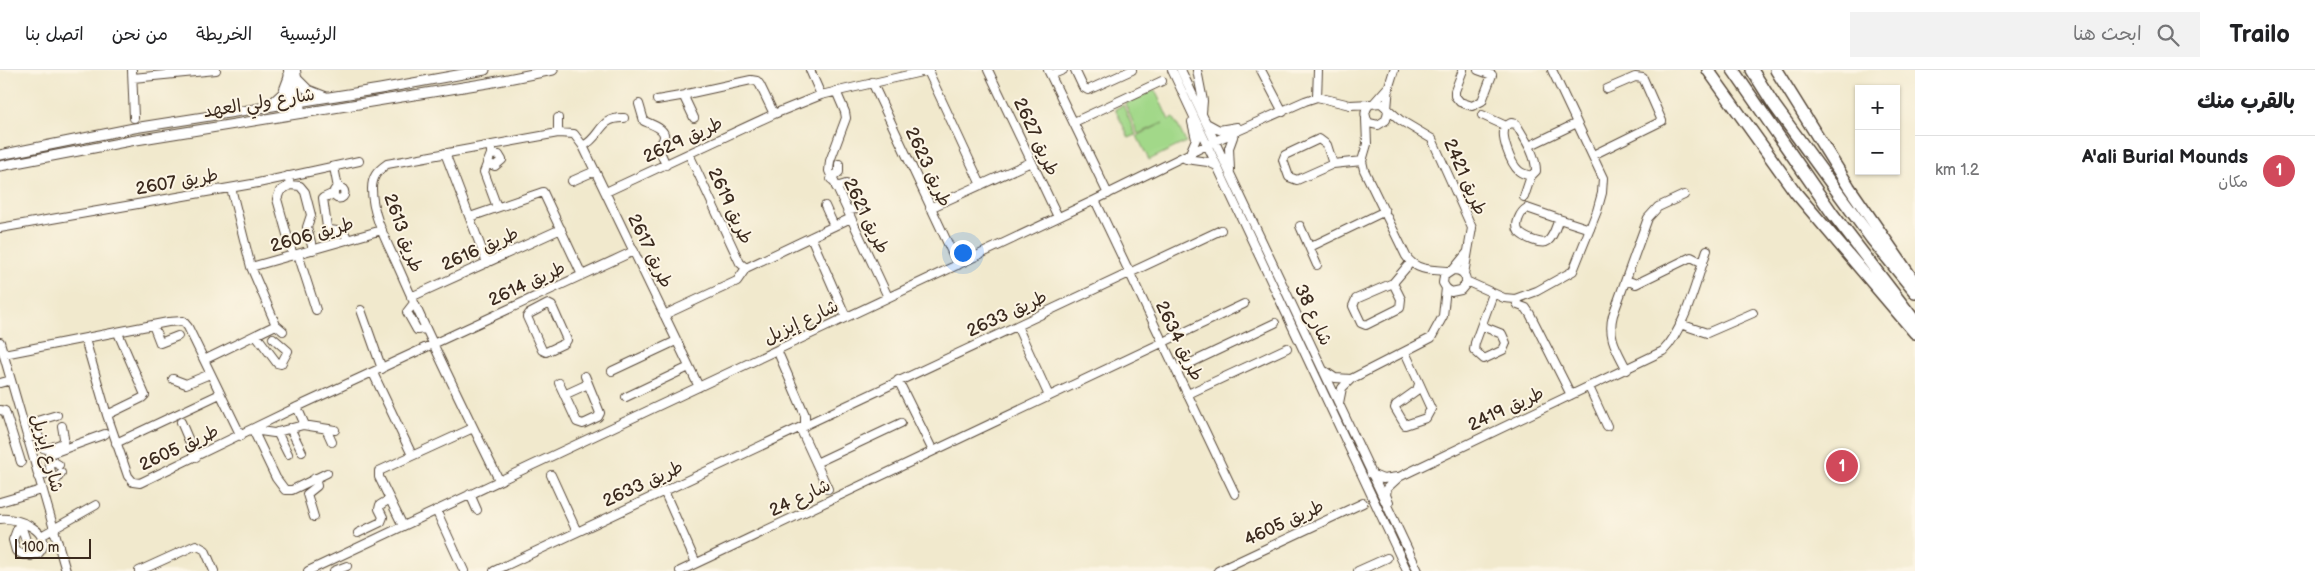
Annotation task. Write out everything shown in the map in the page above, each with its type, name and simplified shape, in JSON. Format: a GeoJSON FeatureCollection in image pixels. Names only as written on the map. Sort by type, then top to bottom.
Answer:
{"type":"FeatureCollection","features":[{"type":"Feature","properties":{"kind":"highway"},"geometry":{"type":"LineString","coordinates":[[1708,70],[1796,193],[1915,333]]}},
{"type":"Feature","properties":{"kind":"highway"},"geometry":{"type":"LineString","coordinates":[[1733,70],[1832,213],[1915,321]]}},
{"type":"Feature","properties":{"kind":"highway"},"geometry":{"type":"LineString","coordinates":[[1752,70],[1866,231],[1915,292]]}},
{"type":"Feature","properties":{"kind":"highway"},"geometry":{"type":"LineString","coordinates":[[1776,70],[1815,135],[1915,284]]}},
{"type":"Feature","properties":{"kind":"main road","name":"شارع ولي العهد"},"geometry":{"type":"LineString","coordinates":[[0,155],[134,128],[269,106],[296,108],[326,98],[485,70]]}},
{"type":"Feature","properties":{"kind":"main road","name":"شارع ولي العهد"},"geometry":{"type":"LineString","coordinates":[[0,166],[207,128],[222,122],[296,108],[488,83],[553,70]]}},
{"type":"Feature","properties":{"kind":"main road"},"geometry":{"type":"LineString","coordinates":[[269,106],[282,93],[292,74],[308,90],[326,98]]}},
{"type":"Feature","properties":{"kind":"street"},"geometry":{"type":"LineString","coordinates":[[134,118],[132,74],[216,70]]}},
{"type":"Feature","properties":{"kind":"street"},"geometry":{"type":"LineString","coordinates":[[810,70],[821,95]]}},
{"type":"Feature","properties":{"kind":"street"},"geometry":{"type":"LineString","coordinates":[[929,70],[981,185]]}},
{"type":"Feature","properties":{"kind":"street","name":"طريق 2629"},"geometry":{"type":"LineString","coordinates":[[606,192],[774,114],[821,95],[929,70]]}},
{"type":"Feature","properties":{"kind":"street","name":"طريق 2627"},"geometry":{"type":"LineString","coordinates":[[988,70],[1058,218]]}},
{"type":"Feature","properties":{"kind":"street"},"geometry":{"type":"LineString","coordinates":[[1063,70],[1051,72],[1108,194]]}},
{"type":"Feature","properties":{"kind":"street"},"geometry":{"type":"LineString","coordinates":[[1075,70],[1083,87],[1088,90],[1132,70]]}},
{"type":"Feature","properties":{"kind":"street","name":"شارع 38"},"geometry":{"type":"LineString","coordinates":[[1172,70],[1407,571]]}},
{"type":"Feature","properties":{"kind":"street","name":"شارع 38"},"geometry":{"type":"LineString","coordinates":[[1181,70],[1377,488],[1418,571]]}},
{"type":"Feature","properties":{"kind":"street"},"geometry":{"type":"LineString","coordinates":[[1197,70],[1203,101],[1202,113]]}},
{"type":"Feature","properties":{"kind":"street"},"geometry":{"type":"LineString","coordinates":[[1261,70],[1282,112]]}},
{"type":"Feature","properties":{"kind":"street"},"geometry":{"type":"LineString","coordinates":[[1317,97],[1318,70]]}},
{"type":"Feature","properties":{"kind":"street"},"geometry":{"type":"LineString","coordinates":[[1366,144],[1387,110],[1389,86],[1394,70]]}},
{"type":"Feature","properties":{"kind":"street"},"geometry":{"type":"LineString","coordinates":[[1463,70],[1457,82],[1455,96],[1460,102],[1472,106],[1482,101],[1493,73],[1478,70]]}},
{"type":"Feature","properties":{"kind":"street"},"geometry":{"type":"LineString","coordinates":[[1426,270],[1451,270],[1485,291],[1504,298],[1515,299],[1573,271],[1590,229],[1604,186],[1593,155],[1554,71]]}},
{"type":"Feature","properties":{"kind":"street"},"geometry":{"type":"LineString","coordinates":[[292,74],[296,108]]}},
{"type":"Feature","properties":{"kind":"street"},"geometry":{"type":"LineString","coordinates":[[1593,155],[1662,121],[1643,78],[1635,78],[1606,90]]}},
{"type":"Feature","properties":{"kind":"street","name":"طريق 2629"},"geometry":{"type":"LineString","coordinates":[[694,118],[685,99],[686,95],[753,80],[760,85],[774,114]]}},
{"type":"Feature","properties":{"kind":"street"},"geometry":{"type":"LineString","coordinates":[[1074,122],[1162,80]]}},
{"type":"Feature","properties":{"kind":"street","name":"طريق 2623"},"geometry":{"type":"LineString","coordinates":[[872,82],[958,265]]}},
{"type":"Feature","properties":{"kind":"street"},"geometry":{"type":"LineString","coordinates":[[1389,86],[1372,103],[1366,116],[1366,144],[1362,161],[1364,170],[1410,263],[1426,270],[1451,292],[1485,291]]}},
{"type":"Feature","properties":{"kind":"street","name":"طريق 2621"},"geometry":{"type":"LineString","coordinates":[[836,91],[846,112],[846,118],[830,161],[829,172],[888,298]]}},
{"type":"Feature","properties":{"kind":"street"},"geometry":{"type":"LineString","coordinates":[[657,100],[686,95]]}},
{"type":"Feature","properties":{"kind":"street"},"geometry":{"type":"LineString","coordinates":[[1216,143],[1317,97],[1350,105],[1382,104],[1387,110]]}},
{"type":"Feature","properties":{"kind":"street"},"geometry":{"type":"LineString","coordinates":[[639,104],[644,121],[658,126],[664,136],[664,140],[658,147],[666,165]]}},
{"type":"Feature","properties":{"kind":"street"},"geometry":{"type":"LineString","coordinates":[[1350,105],[1366,116],[1369,123],[1380,124]]}},
{"type":"Feature","properties":{"kind":"street"},"geometry":{"type":"LineString","coordinates":[[1190,110],[1196,139],[1185,158],[1208,162],[1217,166]]}},
{"type":"Feature","properties":{"kind":"street","name":"طريق 2421"},"geometry":{"type":"LineString","coordinates":[[1387,110],[1409,126],[1428,135],[1432,139],[1470,223],[1472,235],[1467,253],[1465,278]]}},
{"type":"Feature","properties":{"kind":"street"},"geometry":{"type":"LineString","coordinates":[[1482,115],[1506,126]]}},
{"type":"Feature","properties":{"kind":"street"},"geometry":{"type":"LineString","coordinates":[[558,118],[558,132]]}},
{"type":"Feature","properties":{"kind":"street"},"geometry":{"type":"LineString","coordinates":[[583,146],[594,140],[604,123],[617,118],[624,118]]}},
{"type":"Feature","properties":{"kind":"street"},"geometry":{"type":"LineString","coordinates":[[1206,123],[1216,129],[1223,130],[1256,124]]}},
{"type":"Feature","properties":{"kind":"street"},"geometry":{"type":"LineString","coordinates":[[1524,197],[1531,176],[1536,171],[1536,165],[1529,146],[1516,124],[1511,123],[1503,130],[1503,138],[1516,168],[1524,175],[1531,176]]}},
{"type":"Feature","properties":{"kind":"street"},"geometry":{"type":"LineString","coordinates":[[1529,146],[1577,123]]}},
{"type":"Feature","properties":{"kind":"street"},"geometry":{"type":"LineString","coordinates":[[1216,143],[1233,137],[1256,124]]}},
{"type":"Feature","properties":{"kind":"street","name":"طريق 2421"},"geometry":{"type":"LineString","coordinates":[[1380,124],[1409,126]]}},
{"type":"Feature","properties":{"kind":"street","name":"طريق 2613"},"geometry":{"type":"LineString","coordinates":[[499,480],[412,300],[382,230],[372,190],[373,178],[378,170],[387,164],[558,132],[570,132]]}},
{"type":"Feature","properties":{"kind":"street","name":"طريق 2617"},"geometry":{"type":"LineString","coordinates":[[570,132],[578,138],[583,146],[698,387]]}},
{"type":"Feature","properties":{"kind":"street"},"geometry":{"type":"LineString","coordinates":[[1815,135],[1830,150],[1915,273]]}},
{"type":"Feature","properties":{"kind":"street"},"geometry":{"type":"LineString","coordinates":[[1230,174],[1229,148],[1233,137]]}},
{"type":"Feature","properties":{"kind":"street"},"geometry":{"type":"LineString","coordinates":[[1333,164],[1327,145],[1319,139],[1285,155],[1283,160],[1289,177],[1297,180],[1333,164],[1362,161]]}},
{"type":"Feature","properties":{"kind":"street","name":"شارع إيزيل"},"geometry":{"type":"LineString","coordinates":[[308,571],[1216,143]]}},
{"type":"Feature","properties":{"kind":"street"},"geometry":{"type":"LineString","coordinates":[[491,145],[491,154],[484,172],[497,207]]}},
{"type":"Feature","properties":{"kind":"street"},"geometry":{"type":"LineString","coordinates":[[445,153],[487,263]]}},
{"type":"Feature","properties":{"kind":"street"},"geometry":{"type":"LineString","coordinates":[[487,163],[495,166],[502,160],[499,155],[491,154]]}},
{"type":"Feature","properties":{"kind":"street","name":"طريق 2619"},"geometry":{"type":"LineString","coordinates":[[689,154],[740,263],[746,268]]}},
{"type":"Feature","properties":{"kind":"street","name":"طريق 2607"},"geometry":{"type":"LineString","coordinates":[[0,228],[231,188],[359,161]]}},
{"type":"Feature","properties":{"kind":"street"},"geometry":{"type":"LineString","coordinates":[[930,208],[1031,162]]}},
{"type":"Feature","properties":{"kind":"street"},"geometry":{"type":"LineString","coordinates":[[831,179],[838,172],[838,164]]}},
{"type":"Feature","properties":{"kind":"street"},"geometry":{"type":"LineString","coordinates":[[334,167],[336,190],[323,198],[327,227],[330,230],[346,232],[348,240]]}},
{"type":"Feature","properties":{"kind":"street"},"geometry":{"type":"LineString","coordinates":[[572,181],[595,171]]}},
{"type":"Feature","properties":{"kind":"street"},"geometry":{"type":"LineString","coordinates":[[288,176],[290,186]]}},
{"type":"Feature","properties":{"kind":"street"},"geometry":{"type":"LineString","coordinates":[[836,187],[846,184],[860,206],[857,209],[847,210]]}},
{"type":"Feature","properties":{"kind":"street"},"geometry":{"type":"LineString","coordinates":[[313,250],[307,227],[311,215],[307,199],[303,188],[290,186],[280,191],[277,199],[316,310]]}},
{"type":"Feature","properties":{"kind":"street","name":"طريق 2606"},"geometry":{"type":"LineString","coordinates":[[231,188],[251,267],[280,329]]}},
{"type":"Feature","properties":{"kind":"street"},"geometry":{"type":"LineString","coordinates":[[470,217],[543,192],[582,275]]}},
{"type":"Feature","properties":{"kind":"street"},"geometry":{"type":"LineString","coordinates":[[1627,370],[1610,331],[1626,280],[1648,218],[1658,207],[1684,195]]}},
{"type":"Feature","properties":{"kind":"street","name":"طريق 2634"},"geometry":{"type":"LineString","coordinates":[[1095,200],[1235,494]]}},
{"type":"Feature","properties":{"kind":"street"},"geometry":{"type":"LineString","coordinates":[[825,206],[834,226]]}},
{"type":"Feature","properties":{"kind":"street"},"geometry":{"type":"LineString","coordinates":[[1559,219],[1549,240],[1544,243],[1520,234],[1517,228],[1519,217],[1523,210],[1527,208],[1590,229]]}},
{"type":"Feature","properties":{"kind":"street"},"geometry":{"type":"LineString","coordinates":[[1310,247],[1384,211]]}},
{"type":"Feature","properties":{"kind":"street","name":"طريق 2619"},"geometry":{"type":"LineString","coordinates":[[664,315],[737,281],[746,268],[851,218]]}},
{"type":"Feature","properties":{"kind":"street"},"geometry":{"type":"LineString","coordinates":[[1300,226],[1317,265]]}},
{"type":"Feature","properties":{"kind":"street","name":"طريق 2616"},"geometry":{"type":"LineString","coordinates":[[412,300],[561,229]]}},
{"type":"Feature","properties":{"kind":"street","name":"طريق 2606"},"geometry":{"type":"LineString","coordinates":[[251,267],[382,230]]}},
{"type":"Feature","properties":{"kind":"street","name":"طريق 2633"},"geometry":{"type":"LineString","coordinates":[[494,571],[1221,230]]}},
{"type":"Feature","properties":{"kind":"street"},"geometry":{"type":"LineString","coordinates":[[811,237],[846,317]]}},
{"type":"Feature","properties":{"kind":"street","name":"طريق 2419"},"geometry":{"type":"LineString","coordinates":[[1371,474],[1383,479],[1399,477],[1664,351],[1673,342],[1707,250]]}},
{"type":"Feature","properties":{"kind":"street","name":"طريق 2614"},"geometry":{"type":"LineString","coordinates":[[433,344],[634,251]]}},
{"type":"Feature","properties":{"kind":"street"},"geometry":{"type":"LineString","coordinates":[[1300,346],[1310,357],[1321,381],[1330,387],[1351,379],[1405,352],[1430,338],[1441,321],[1444,311],[1444,276],[1467,253]]}},
{"type":"Feature","properties":{"kind":"street"},"geometry":{"type":"LineString","coordinates":[[1626,280],[1636,284],[1691,257],[1703,263]]}},
{"type":"Feature","properties":{"kind":"street"},"geometry":{"type":"LineString","coordinates":[[1393,283],[1401,299],[1400,308],[1366,325],[1361,323],[1353,306],[1356,299],[1393,283],[1410,263]]}},
{"type":"Feature","properties":{"kind":"street"},"geometry":{"type":"LineString","coordinates":[[1444,311],[1459,291],[1465,278]]}},
{"type":"Feature","properties":{"kind":"street"},"geometry":{"type":"LineString","coordinates":[[1482,326],[1502,334],[1506,343],[1503,350],[1484,359],[1474,350],[1482,326],[1493,294]]}},
{"type":"Feature","properties":{"kind":"street"},"geometry":{"type":"LineString","coordinates":[[534,298],[539,309]]}},
{"type":"Feature","properties":{"kind":"street"},"geometry":{"type":"LineString","coordinates":[[1515,299],[1518,305],[1526,308],[1530,314],[1571,396]]}},
{"type":"Feature","properties":{"kind":"street","name":"شارع 24"},"geometry":{"type":"LineString","coordinates":[[680,571],[1244,304]]}},
{"type":"Feature","properties":{"kind":"street"},"geometry":{"type":"LineString","coordinates":[[552,305],[567,340],[565,343],[546,352],[542,350],[527,317],[539,309],[552,305]]}},
{"type":"Feature","properties":{"kind":"street"},"geometry":{"type":"LineString","coordinates":[[361,310],[382,369]]}},
{"type":"Feature","properties":{"kind":"street"},"geometry":{"type":"LineString","coordinates":[[1680,324],[1707,333],[1753,313]]}},
{"type":"Feature","properties":{"kind":"street"},"geometry":{"type":"LineString","coordinates":[[4,354],[168,322],[185,322],[240,436]]}},
{"type":"Feature","properties":{"kind":"street"},"geometry":{"type":"LineString","coordinates":[[1176,370],[1275,323]]}},
{"type":"Feature","properties":{"kind":"street"},"geometry":{"type":"LineString","coordinates":[[153,326],[160,343],[178,336]]}},
{"type":"Feature","properties":{"kind":"street"},"geometry":{"type":"LineString","coordinates":[[1017,326],[1049,396]]}},
{"type":"Feature","properties":{"kind":"street"},"geometry":{"type":"LineString","coordinates":[[204,360],[256,335],[280,329]]}},
{"type":"Feature","properties":{"kind":"street"},"geometry":{"type":"LineString","coordinates":[[263,345],[273,338],[280,329]]}},
{"type":"Feature","properties":{"kind":"street"},"geometry":{"type":"LineString","coordinates":[[107,415],[145,395],[118,332]]}},
{"type":"Feature","properties":{"kind":"street"},"geometry":{"type":"LineString","coordinates":[[256,335],[277,364],[281,364],[288,351],[273,338]]}},
{"type":"Feature","properties":{"kind":"street","name":"طريق 2605"},"geometry":{"type":"LineString","coordinates":[[85,338],[116,443],[129,478],[137,484],[373,373]]}},
{"type":"Feature","properties":{"kind":"street"},"geometry":{"type":"LineString","coordinates":[[612,371],[676,341]]}},
{"type":"Feature","properties":{"kind":"street","name":"شارع إيزيل"},"geometry":{"type":"LineString","coordinates":[[0,342],[63,570]]}},
{"type":"Feature","properties":{"kind":"street"},"geometry":{"type":"LineString","coordinates":[[412,455],[373,373],[433,344]]}},
{"type":"Feature","properties":{"kind":"street"},"geometry":{"type":"LineString","coordinates":[[1188,394],[1287,348]]}},
{"type":"Feature","properties":{"kind":"street"},"geometry":{"type":"LineString","coordinates":[[777,350],[805,417],[802,427],[828,489]]}},
{"type":"Feature","properties":{"kind":"street"},"geometry":{"type":"LineString","coordinates":[[1405,352],[1420,384],[1431,409],[1431,413],[1426,418],[1405,425],[1395,408],[1396,404],[1417,390],[1420,384]]}},
{"type":"Feature","properties":{"kind":"street"},"geometry":{"type":"LineString","coordinates":[[626,397],[689,367]]}},
{"type":"Feature","properties":{"kind":"street"},"geometry":{"type":"LineString","coordinates":[[1322,369],[1335,378],[1351,379]]}},
{"type":"Feature","properties":{"kind":"street"},"geometry":{"type":"LineString","coordinates":[[173,379],[186,384],[210,374]]}},
{"type":"Feature","properties":{"kind":"street"},"geometry":{"type":"LineString","coordinates":[[1340,407],[1339,400],[1342,388],[1351,379]]}},
{"type":"Feature","properties":{"kind":"street"},"geometry":{"type":"LineString","coordinates":[[0,383],[11,380]]}},
{"type":"Feature","properties":{"kind":"street"},"geometry":{"type":"LineString","coordinates":[[559,383],[564,395],[578,423],[586,422],[599,416],[600,412],[586,380],[564,395]]}},
{"type":"Feature","properties":{"kind":"street"},"geometry":{"type":"LineString","coordinates":[[898,380],[933,451]]}},
{"type":"Feature","properties":{"kind":"street"},"geometry":{"type":"LineString","coordinates":[[1589,387],[1608,426]]}},
{"type":"Feature","properties":{"kind":"street"},"geometry":{"type":"LineString","coordinates":[[116,443],[220,394]]}},
{"type":"Feature","properties":{"kind":"street"},"geometry":{"type":"LineString","coordinates":[[297,408],[305,425]]}},
{"type":"Feature","properties":{"kind":"street"},"geometry":{"type":"LineString","coordinates":[[0,410],[5,411],[10,422],[21,462]]}},
{"type":"Feature","properties":{"kind":"street"},"geometry":{"type":"LineString","coordinates":[[58,415],[35,423],[43,448],[47,449],[63,443],[62,426]]}},
{"type":"Feature","properties":{"kind":"street"},"geometry":{"type":"LineString","coordinates":[[595,418],[602,432]]}},
{"type":"Feature","properties":{"kind":"street"},"geometry":{"type":"LineString","coordinates":[[10,422],[22,419]]}},
{"type":"Feature","properties":{"kind":"street"},"geometry":{"type":"LineString","coordinates":[[180,422],[196,457]]}},
{"type":"Feature","properties":{"kind":"street"},"geometry":{"type":"LineString","coordinates":[[586,422],[593,436]]}},
{"type":"Feature","properties":{"kind":"street"},"geometry":{"type":"LineString","coordinates":[[816,463],[901,423]]}},
{"type":"Feature","properties":{"kind":"street"},"geometry":{"type":"LineString","coordinates":[[253,430],[268,434],[305,425],[335,430]]}},
{"type":"Feature","properties":{"kind":"street"},"geometry":{"type":"LineString","coordinates":[[290,428],[302,452]]}},
{"type":"Feature","properties":{"kind":"street"},"geometry":{"type":"LineString","coordinates":[[403,526],[379,476],[379,471],[473,428]]}},
{"type":"Feature","properties":{"kind":"street"},"geometry":{"type":"LineString","coordinates":[[326,429],[332,442]]}},
{"type":"Feature","properties":{"kind":"street"},"geometry":{"type":"LineString","coordinates":[[253,430],[276,478],[285,490],[292,490],[327,473]]}},
{"type":"Feature","properties":{"kind":"street"},"geometry":{"type":"LineString","coordinates":[[277,432],[288,454]]}},
{"type":"Feature","properties":{"kind":"street"},"geometry":{"type":"LineString","coordinates":[[49,462],[54,462],[60,469],[55,482],[51,472],[49,462],[48,457],[53,453],[105,434]]}},
{"type":"Feature","properties":{"kind":"street"},"geometry":{"type":"LineString","coordinates":[[27,439],[38,435]]}},
{"type":"Feature","properties":{"kind":"street"},"geometry":{"type":"LineString","coordinates":[[1346,444],[1355,456],[1370,484],[1377,488],[1399,477]]}},
{"type":"Feature","properties":{"kind":"street"},"geometry":{"type":"LineString","coordinates":[[38,477],[51,472]]}},
{"type":"Feature","properties":{"kind":"street"},"geometry":{"type":"LineString","coordinates":[[551,476],[577,532]]}},
{"type":"Feature","properties":{"kind":"street"},"geometry":{"type":"LineString","coordinates":[[1399,477],[1390,484],[1386,491],[1399,532]]}},
{"type":"Feature","properties":{"kind":"street"},"geometry":{"type":"LineString","coordinates":[[314,517],[307,494],[318,486],[315,478]]}},
{"type":"Feature","properties":{"kind":"street"},"geometry":{"type":"LineString","coordinates":[[0,502],[41,490]]}},
{"type":"Feature","properties":{"kind":"street"},"geometry":{"type":"LineString","coordinates":[[664,491],[696,563]]}},
{"type":"Feature","properties":{"kind":"street"},"geometry":{"type":"LineString","coordinates":[[470,494],[477,510]]}},
{"type":"Feature","properties":{"kind":"street"},"geometry":{"type":"LineString","coordinates":[[358,534],[383,520],[379,508],[380,504],[390,498]]}},
{"type":"Feature","properties":{"kind":"street","name":"طريق 4605"},"geometry":{"type":"LineString","coordinates":[[1218,571],[1363,503]]}},
{"type":"Feature","properties":{"kind":"street"},"geometry":{"type":"LineString","coordinates":[[42,539],[54,534],[96,505]]}},
{"type":"Feature","properties":{"kind":"street"},"geometry":{"type":"LineString","coordinates":[[436,510],[464,571]]}},
{"type":"Feature","properties":{"kind":"street"},"geometry":{"type":"LineString","coordinates":[[0,519],[8,518],[20,522],[35,528],[42,539],[41,552],[31,556],[19,553],[13,545],[14,534],[20,522]]}},
{"type":"Feature","properties":{"kind":"street"},"geometry":{"type":"LineString","coordinates":[[20,522],[31,556]]}},
{"type":"Feature","properties":{"kind":"street"},"geometry":{"type":"LineString","coordinates":[[372,527],[377,538]]}},
{"type":"Feature","properties":{"kind":"street"},"geometry":{"type":"LineString","coordinates":[[139,571],[196,545],[205,550],[214,571]]}},
{"type":"Feature","properties":{"kind":"street"},"geometry":{"type":"LineString","coordinates":[[1362,570],[1387,558]]}},
{"type":"Feature","properties":{"kind":"street"},"geometry":{"type":"LineString","coordinates":[[328,561],[333,571],[347,566]]}},
{"type":"Feature","properties":{"kind":"green space"},"geometry":{"type":"Polygon","coordinates":[[[1155,90],[1169,120],[1174,118],[1186,142],[1149,160],[1137,136],[1163,123],[1138,134],[1125,104],[1155,90]]]}},
{"type":"Feature","properties":{"kind":"green space"},"geometry":{"type":"Polygon","coordinates":[[[1123,105],[1136,135],[1129,138],[1115,109],[1123,105]]]}},
{"type":"Feature","properties":{"kind":"place","name":"A'ali Burial Mounds"},"geometry":{"type":"Point","coordinates":[1842,466]}}]}
